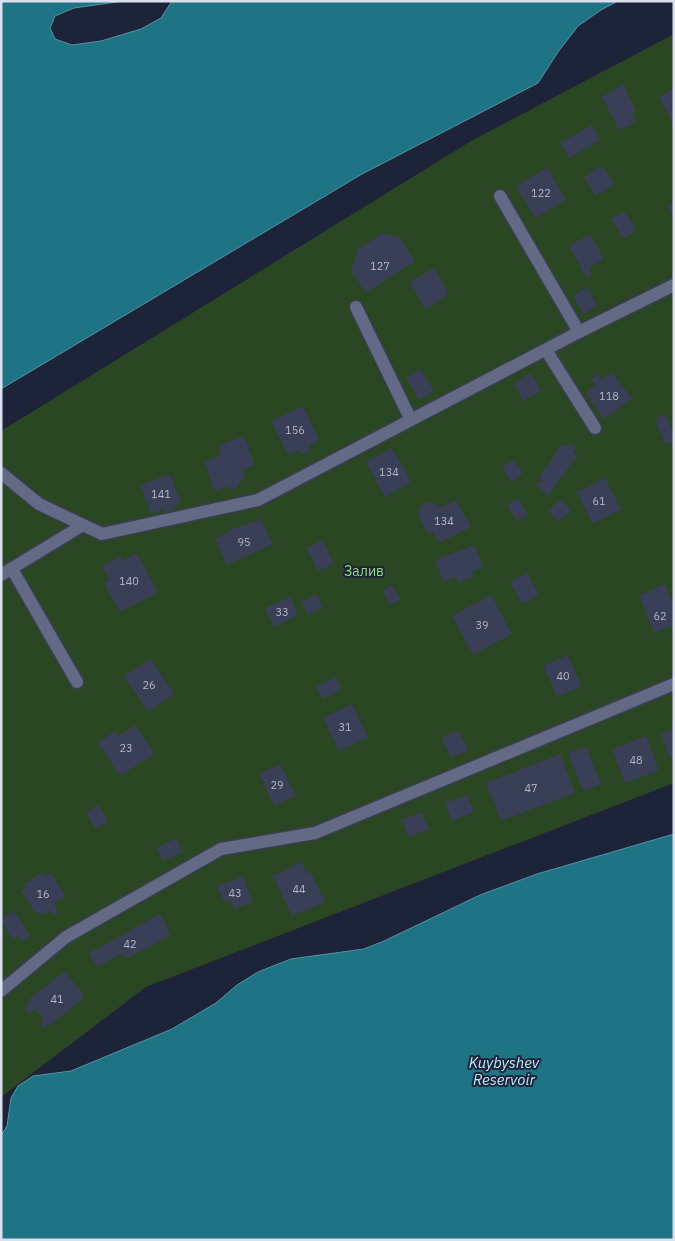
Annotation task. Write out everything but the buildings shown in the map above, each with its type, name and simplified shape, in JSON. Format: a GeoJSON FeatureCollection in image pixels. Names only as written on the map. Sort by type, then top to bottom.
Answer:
{"type":"FeatureCollection","features":[{"type":"Feature","properties":{"kind":"lane"},"geometry":{"type":"LineString","coordinates":[[500,196],[579,332]]}},
{"type":"Feature","properties":{"kind":"lane"},"geometry":{"type":"LineString","coordinates":[[1,473],[39,504],[102,534],[258,500],[579,332],[674,285]]}},
{"type":"Feature","properties":{"kind":"lane"},"geometry":{"type":"LineString","coordinates":[[356,307],[411,420]]}},
{"type":"Feature","properties":{"kind":"lane"},"geometry":{"type":"LineString","coordinates":[[546,350],[594,428]]}},
{"type":"Feature","properties":{"kind":"lane"},"geometry":{"type":"LineString","coordinates":[[77,682],[6,572],[83,525]]}},
{"type":"Feature","properties":{"kind":"lane"},"geometry":{"type":"LineString","coordinates":[[1,990],[66,937],[221,849],[315,833],[674,684]]}},
{"type":"Feature","properties":{"kind":"green space","name":"Залив"},"geometry":{"type":"Polygon","coordinates":[[[674,34],[674,783],[146,987],[1,1097],[1,431],[471,141],[674,34]]]}},
{"type":"Feature","properties":{"kind":"water"},"geometry":{"type":"Polygon","coordinates":[[[1,1],[124,1],[74,8],[55,16],[50,28],[55,39],[72,45],[101,41],[141,29],[161,18],[172,1],[618,1],[578,26],[538,83],[362,174],[1,389],[1,1]]]}},
{"type":"Feature","properties":{"kind":"water","name":"Kuybyshev Reservoir"},"geometry":{"type":"Polygon","coordinates":[[[674,834],[674,1240],[1,1240],[1,1136],[7,1126],[11,1098],[18,1086],[33,1076],[71,1071],[172,1029],[216,1003],[237,985],[258,972],[291,959],[364,949],[480,895],[537,874],[674,834]]]}}]}
